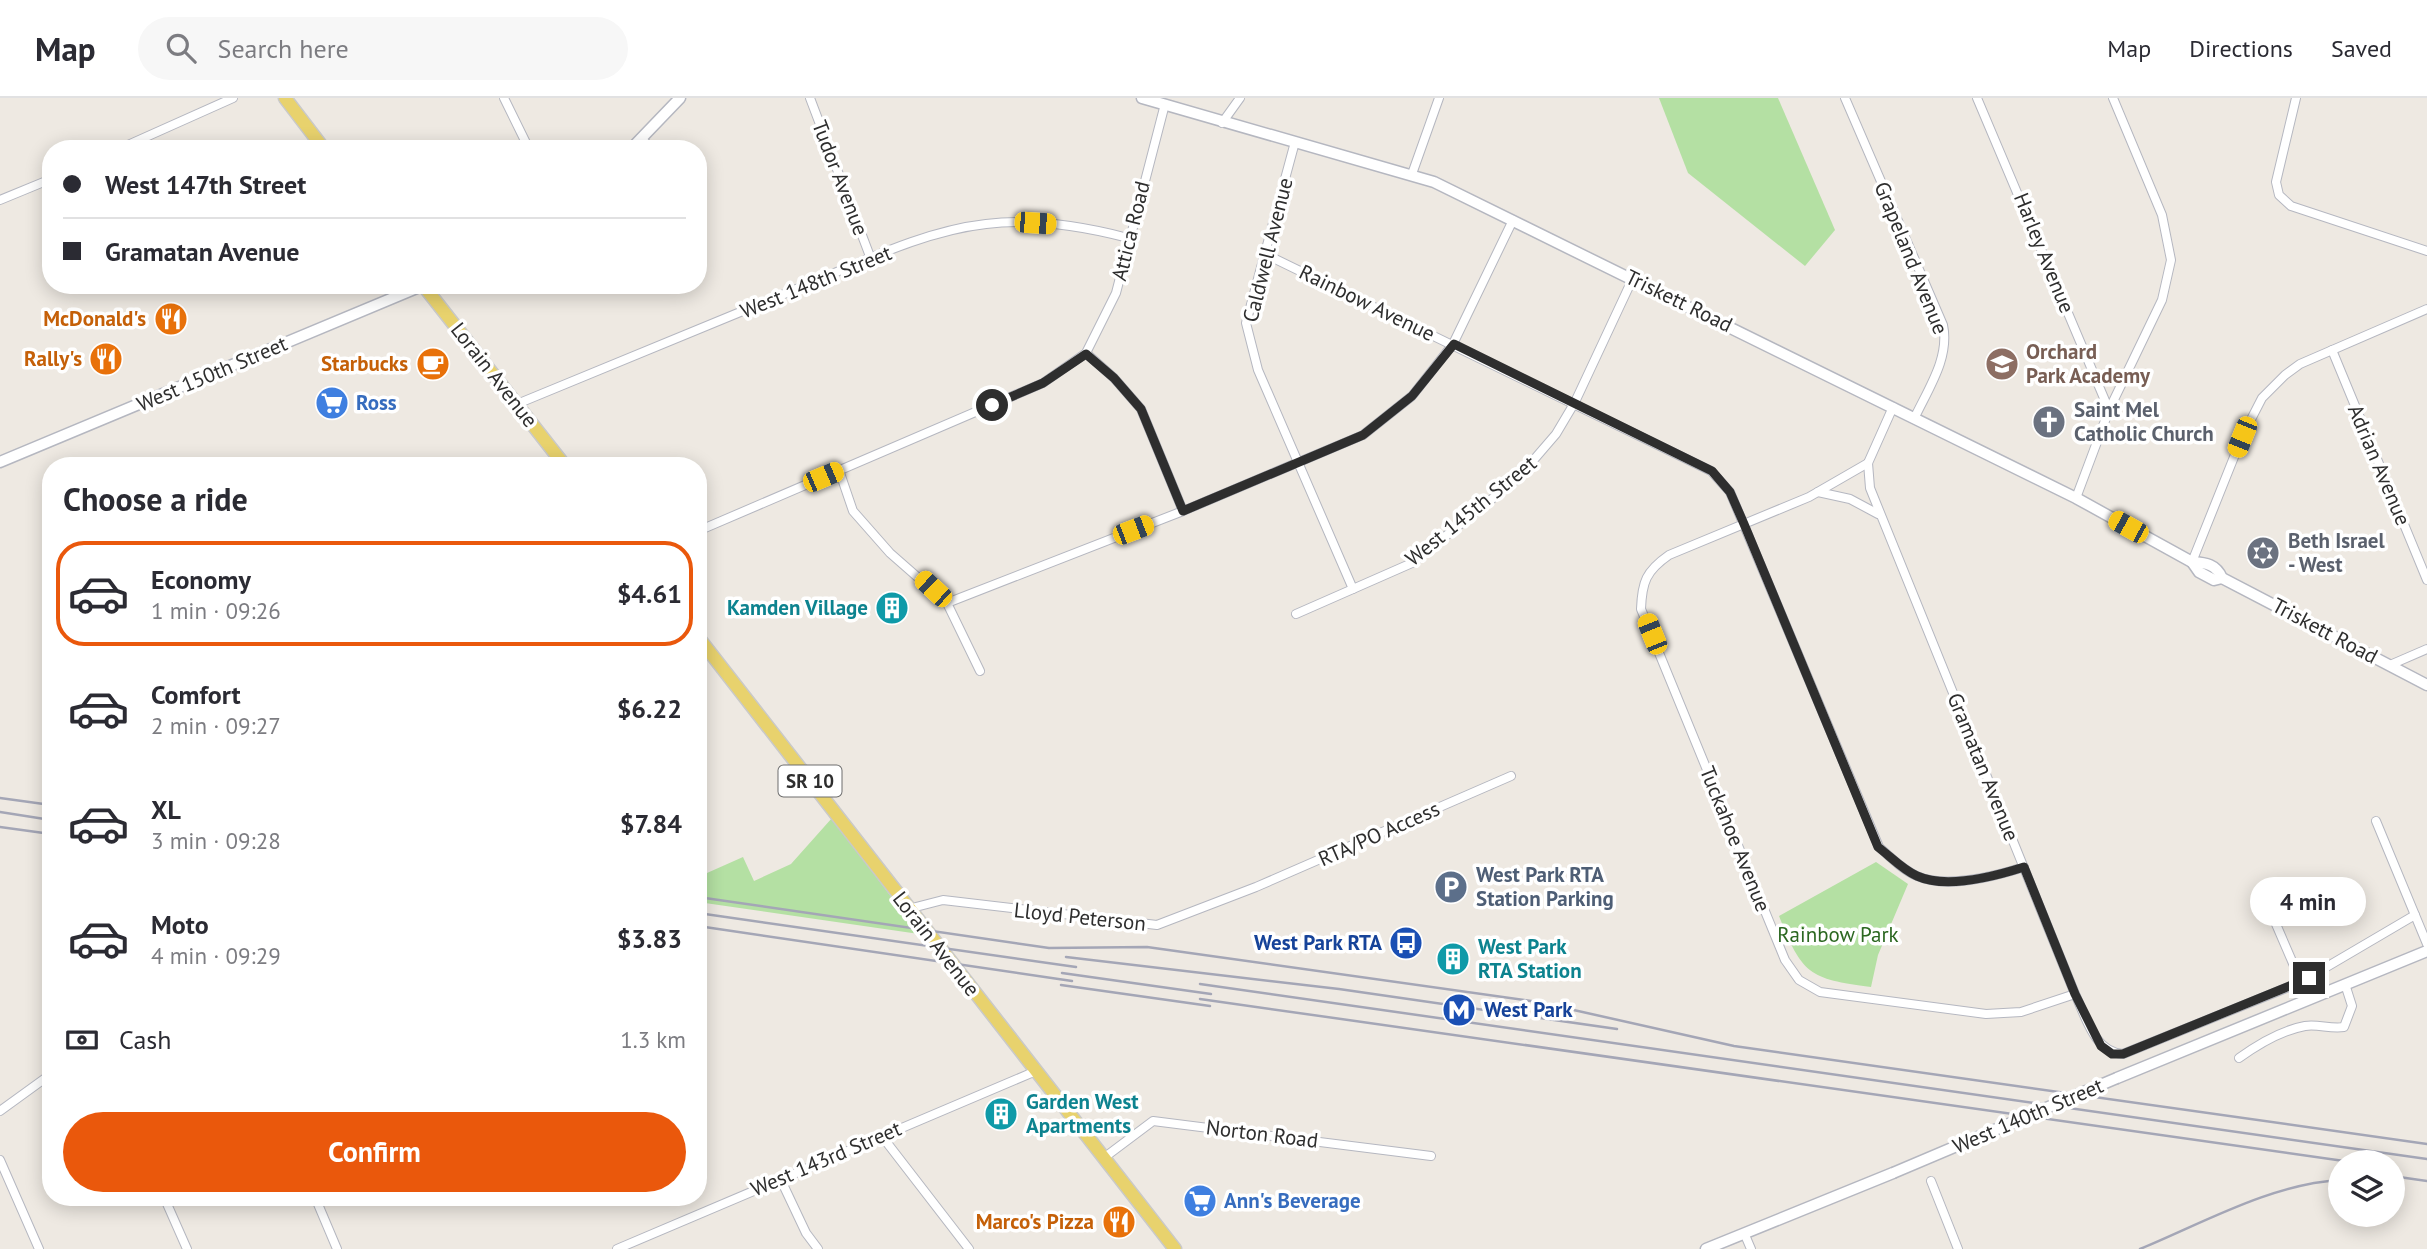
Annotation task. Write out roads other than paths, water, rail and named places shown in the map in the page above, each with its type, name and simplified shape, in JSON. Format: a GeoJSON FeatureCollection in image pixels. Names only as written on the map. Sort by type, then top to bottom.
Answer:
{"type":"FeatureCollection","features":[{"type":"Feature","properties":{"kind":"main road"},"geometry":{"type":"LineString","coordinates":[[285,98],[317,140]]}},
{"type":"Feature","properties":{"kind":"main road"},"geometry":{"type":"LineString","coordinates":[[641,138],[680,98]]}},
{"type":"Feature","properties":{"kind":"main road","name":"Triskett Road"},"geometry":{"type":"LineString","coordinates":[[1142,98],[1222,123],[1412,174],[1513,220],[2076,498],[2193,562],[2207,563],[2219,569],[2222,578],[2427,685]]}},
{"type":"Feature","properties":{"kind":"main road","name":"West 150th Street"},"geometry":{"type":"LineString","coordinates":[[0,462],[402,294]]}},
{"type":"Feature","properties":{"kind":"main road","name":"Lorain Avenue"},"geometry":{"type":"LineString","coordinates":[[431,294],[558,457]]}},
{"type":"Feature","properties":{"kind":"main road","name":"Lorain Avenue"},"geometry":{"type":"LineString","coordinates":[[707,649],[1175,1249]]}},
{"type":"Feature","properties":{"kind":"main road","name":"West 140th Street"},"geometry":{"type":"LineString","coordinates":[[1706,1249],[2427,951]]}},
{"type":"Feature","properties":{"kind":"street"},"geometry":{"type":"LineString","coordinates":[[139,140],[233,98]]}},
{"type":"Feature","properties":{"kind":"street"},"geometry":{"type":"LineString","coordinates":[[504,98],[525,140]]}},
{"type":"Feature","properties":{"kind":"street","name":"Tudor Avenue"},"geometry":{"type":"LineString","coordinates":[[810,98],[871,259]]}},
{"type":"Feature","properties":{"kind":"street"},"geometry":{"type":"LineString","coordinates":[[1222,123],[1240,98]]}},
{"type":"Feature","properties":{"kind":"street"},"geometry":{"type":"LineString","coordinates":[[1412,174],[1438,98]]}},
{"type":"Feature","properties":{"kind":"street","name":"Grapeland Avenue"},"geometry":{"type":"LineString","coordinates":[[1845,98],[1946,340],[1942,358],[1914,419]]}},
{"type":"Feature","properties":{"kind":"street","name":"Harley Avenue"},"geometry":{"type":"LineString","coordinates":[[1977,98],[2109,410]]}},
{"type":"Feature","properties":{"kind":"street"},"geometry":{"type":"LineString","coordinates":[[2076,498],[2109,410],[2162,300],[2171,260],[2162,215],[2113,98]]}},
{"type":"Feature","properties":{"kind":"street"},"geometry":{"type":"LineString","coordinates":[[2296,98],[2276,182],[2279,195],[2291,206],[2427,251]]}},
{"type":"Feature","properties":{"kind":"street","name":"Attica Road"},"geometry":{"type":"LineString","coordinates":[[1086,354],[1116,293],[1128,238],[1165,104]]}},
{"type":"Feature","properties":{"kind":"street","name":"Caldwell Avenue"},"geometry":{"type":"LineString","coordinates":[[1295,142],[1246,323],[1258,370],[1353,589]]}},
{"type":"Feature","properties":{"kind":"street"},"geometry":{"type":"LineString","coordinates":[[0,200],[42,183]]}},
{"type":"Feature","properties":{"kind":"street"},"geometry":{"type":"LineString","coordinates":[[947,603],[1183,511],[1363,435],[1386,419],[1429,377],[1454,344],[1513,220]]}},
{"type":"Feature","properties":{"kind":"street","name":"West 148th Street"},"geometry":{"type":"LineString","coordinates":[[517,404],[871,259],[946,232],[986,224],[1079,226],[1128,238]]}},
{"type":"Feature","properties":{"kind":"street","name":"Rainbow Avenue"},"geometry":{"type":"LineString","coordinates":[[1265,254],[1575,402],[1712,471],[1730,492],[1878,847],[1919,877],[1962,881],[1993,877],[2024,867]]}},
{"type":"Feature","properties":{"kind":"street","name":"West 145th Street"},"geometry":{"type":"LineString","coordinates":[[1296,614],[1412,563],[1518,478],[1556,434],[1575,402],[1633,278]]}},
{"type":"Feature","properties":{"kind":"street"},"geometry":{"type":"LineString","coordinates":[[2193,562],[2242,437],[2262,398],[2285,375],[2332,350],[2427,309]]}},
{"type":"Feature","properties":{"kind":"street","name":"Adrian Avenue"},"geometry":{"type":"LineString","coordinates":[[2332,350],[2427,580]]}},
{"type":"Feature","properties":{"kind":"street"},"geometry":{"type":"LineString","coordinates":[[707,526],[1043,383],[1086,354],[1114,378],[1141,409],[1183,511]]}},
{"type":"Feature","properties":{"kind":"street"},"geometry":{"type":"LineString","coordinates":[[1744,524],[1818,492],[1868,463],[1893,407]]}},
{"type":"Feature","properties":{"kind":"street","name":"Gramatan Avenue"},"geometry":{"type":"LineString","coordinates":[[1868,463],[1870,488],[1878,514],[2075,994],[2101,1046],[2112,1054],[2123,1054],[2301,982],[2415,915]]}},
{"type":"Feature","properties":{"kind":"street"},"geometry":{"type":"LineString","coordinates":[[838,470],[853,511],[890,554],[947,603],[980,671]]}},
{"type":"Feature","properties":{"kind":"street"},"geometry":{"type":"LineString","coordinates":[[1818,492],[1850,499],[1878,514]]}},
{"type":"Feature","properties":{"kind":"street","name":"Tuckahoe Avenue"},"geometry":{"type":"LineString","coordinates":[[1744,524],[1669,555],[1653,566],[1642,582],[1642,609],[1793,974],[1820,992],[1835,996],[1986,1014],[2021,1012],[2075,994]]}},
{"type":"Feature","properties":{"kind":"street"},"geometry":{"type":"LineString","coordinates":[[2390,665],[2427,649]]}},
{"type":"Feature","properties":{"kind":"street","name":"RTA/PO Access"},"geometry":{"type":"LineString","coordinates":[[1247,891],[1511,776]]}},
{"type":"Feature","properties":{"kind":"street"},"geometry":{"type":"LineString","coordinates":[[2376,821],[2427,944]]}},
{"type":"Feature","properties":{"kind":"street","name":"Lloyd Peterson"},"geometry":{"type":"LineString","coordinates":[[908,909],[943,900],[1157,926],[1247,891]]}},
{"type":"Feature","properties":{"kind":"street"},"geometry":{"type":"LineString","coordinates":[[2263,894],[2301,982]]}},
{"type":"Feature","properties":{"kind":"street"},"geometry":{"type":"LineString","coordinates":[[2239,1058],[2255,1047],[2304,1026],[2330,1029],[2344,1027],[2353,1006],[2346,984]]}},
{"type":"Feature","properties":{"kind":"street","name":"West 143rd Street"},"geometry":{"type":"LineString","coordinates":[[617,1249],[629,1247],[780,1178],[1036,1071]]}},
{"type":"Feature","properties":{"kind":"street"},"geometry":{"type":"LineString","coordinates":[[0,1111],[42,1081]]}},
{"type":"Feature","properties":{"kind":"street","name":"Norton Road"},"geometry":{"type":"LineString","coordinates":[[1105,1157],[1153,1121],[1431,1156]]}},
{"type":"Feature","properties":{"kind":"street"},"geometry":{"type":"LineString","coordinates":[[881,1135],[969,1249]]}},
{"type":"Feature","properties":{"kind":"street"},"geometry":{"type":"LineString","coordinates":[[0,1160],[39,1249]]}},
{"type":"Feature","properties":{"kind":"street"},"geometry":{"type":"LineString","coordinates":[[780,1178],[806,1233],[818,1249]]}},
{"type":"Feature","properties":{"kind":"street"},"geometry":{"type":"LineString","coordinates":[[1931,1181],[1958,1249]]}},
{"type":"Feature","properties":{"kind":"street"},"geometry":{"type":"LineString","coordinates":[[168,1206],[187,1249]]}},
{"type":"Feature","properties":{"kind":"street"},"geometry":{"type":"LineString","coordinates":[[319,1206],[337,1249]]}},
{"type":"Feature","properties":{"kind":"street"},"geometry":{"type":"LineString","coordinates":[[1745,1235],[1751,1249]]}},
{"type":"Feature","properties":{"kind":"railway"},"geometry":{"type":"LineString","coordinates":[[0,798],[42,804]]}},
{"type":"Feature","properties":{"kind":"railway"},"geometry":{"type":"LineString","coordinates":[[0,812],[42,819]]}},
{"type":"Feature","properties":{"kind":"railway"},"geometry":{"type":"LineString","coordinates":[[0,827],[42,833]]}},
{"type":"Feature","properties":{"kind":"railway"},"geometry":{"type":"LineString","coordinates":[[707,898],[1049,948],[1147,947],[1538,1002],[1734,1046],[2427,1144]]}},
{"type":"Feature","properties":{"kind":"railway"},"geometry":{"type":"LineString","coordinates":[[707,914],[1076,967]]}},
{"type":"Feature","properties":{"kind":"railway"},"geometry":{"type":"LineString","coordinates":[[707,927],[1072,981]]}},
{"type":"Feature","properties":{"kind":"railway"},"geometry":{"type":"LineString","coordinates":[[1066,957],[1339,989],[1617,1029]]}},
{"type":"Feature","properties":{"kind":"railway"},"geometry":{"type":"LineString","coordinates":[[1062,973],[1211,994]]}},
{"type":"Feature","properties":{"kind":"railway"},"geometry":{"type":"LineString","coordinates":[[1200,984],[2427,1159]]}},
{"type":"Feature","properties":{"kind":"railway"},"geometry":{"type":"LineString","coordinates":[[1061,985],[1210,1006]]}},
{"type":"Feature","properties":{"kind":"railway"},"geometry":{"type":"LineString","coordinates":[[1200,999],[2328,1159]]}},
{"type":"Feature","properties":{"kind":"railway"},"geometry":{"type":"LineString","coordinates":[[2405,1178],[2427,1181]]}},
{"type":"Feature","properties":{"kind":"railway"},"geometry":{"type":"LineString","coordinates":[[2140,1249],[2263,1197],[2328,1181]]}},
{"type":"Feature","properties":{"kind":"place","name":"McDonald's"},"geometry":{"type":"Point","coordinates":[171,319]}},
{"type":"Feature","properties":{"kind":"place","name":"Rally's"},"geometry":{"type":"Point","coordinates":[106,359]}},
{"type":"Feature","properties":{"kind":"place","name":"Starbucks"},"geometry":{"type":"Point","coordinates":[433,364]}},
{"type":"Feature","properties":{"kind":"place","name":"Orchard Park Academy"},"geometry":{"type":"Point","coordinates":[2002,364]}},
{"type":"Feature","properties":{"kind":"place","name":"Ross"},"geometry":{"type":"Point","coordinates":[332,403]}},
{"type":"Feature","properties":{"kind":"place","name":"Saint Mel Catholic Church"},"geometry":{"type":"Point","coordinates":[2049,422]}},
{"type":"Feature","properties":{"kind":"place","name":"Beth Israel - West"},"geometry":{"type":"Point","coordinates":[2263,553]}},
{"type":"Feature","properties":{"kind":"place","name":"Kamden Village"},"geometry":{"type":"Point","coordinates":[892,608]}},
{"type":"Feature","properties":{"kind":"place","name":"West Park RTA Station Parking"},"geometry":{"type":"Point","coordinates":[1451,887]}},
{"type":"Feature","properties":{"kind":"place","name":"West Park RTA"},"geometry":{"type":"Point","coordinates":[1406,943]}},
{"type":"Feature","properties":{"kind":"place","name":"West Park RTA Station"},"geometry":{"type":"Point","coordinates":[1453,959]}},
{"type":"Feature","properties":{"kind":"place","name":"West Park"},"geometry":{"type":"Point","coordinates":[1459,1010]}},
{"type":"Feature","properties":{"kind":"place","name":"Garden West Apartments"},"geometry":{"type":"Point","coordinates":[1001,1114]}},
{"type":"Feature","properties":{"kind":"place","name":"Ann's Beverage"},"geometry":{"type":"Point","coordinates":[1200,1201]}},
{"type":"Feature","properties":{"kind":"place","name":"Marco's Pizza"},"geometry":{"type":"Point","coordinates":[1119,1222]}},
{"type":"Feature","properties":{"kind":"park label","name":"Rainbow Park"},"geometry":{"type":"Point","coordinates":[1838,935]}}]}
